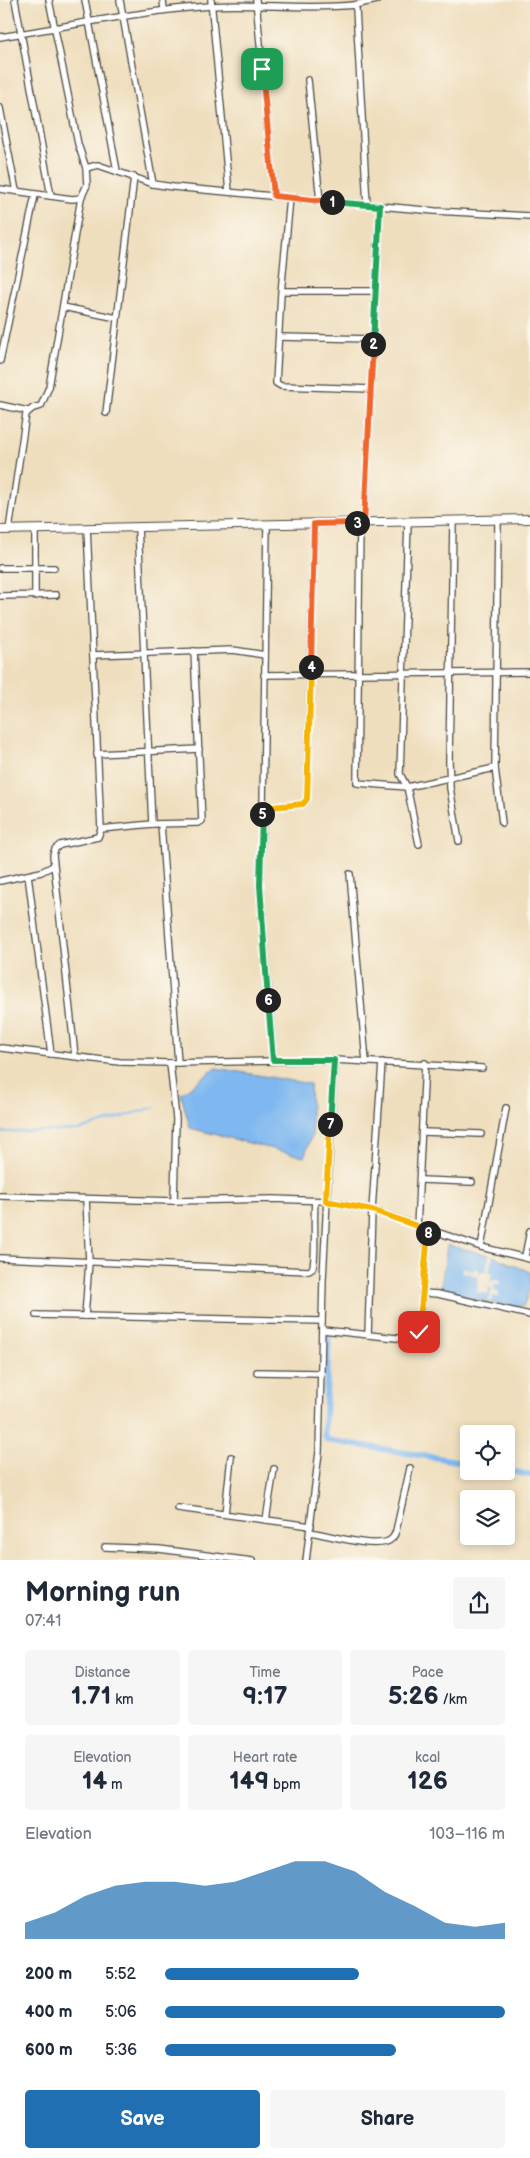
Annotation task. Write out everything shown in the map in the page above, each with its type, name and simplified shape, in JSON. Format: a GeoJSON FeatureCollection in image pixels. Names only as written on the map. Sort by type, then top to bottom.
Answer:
{"type":"FeatureCollection","features":[{"type":"Feature","properties":{"kind":"street"},"geometry":{"type":"LineString","coordinates":[[15,0],[51,196]]}},
{"type":"Feature","properties":{"kind":"street"},"geometry":{"type":"LineString","coordinates":[[0,405],[28,411],[42,406],[45,402],[63,307],[80,198],[87,184],[86,168],[78,144],[49,0]]}},
{"type":"Feature","properties":{"kind":"street"},"geometry":{"type":"LineString","coordinates":[[85,0],[117,171]]}},
{"type":"Feature","properties":{"kind":"street"},"geometry":{"type":"LineString","coordinates":[[120,0],[153,184]]}},
{"type":"Feature","properties":{"kind":"street"},"geometry":{"type":"LineString","coordinates":[[163,0],[164,10]]}},
{"type":"Feature","properties":{"kind":"street"},"geometry":{"type":"LineString","coordinates":[[0,38],[211,3],[256,2],[299,8],[354,4],[377,0]]}},
{"type":"Feature","properties":{"kind":"street"},"geometry":{"type":"LineString","coordinates":[[256,2],[274,196]]}},
{"type":"Feature","properties":{"kind":"street"},"geometry":{"type":"LineString","coordinates":[[211,3],[229,192]]}},
{"type":"Feature","properties":{"kind":"street"},"geometry":{"type":"LineString","coordinates":[[354,4],[356,9],[367,205]]}},
{"type":"Feature","properties":{"kind":"street"},"geometry":{"type":"LineString","coordinates":[[308,80],[320,201]]}},
{"type":"Feature","properties":{"kind":"street"},"geometry":{"type":"LineString","coordinates":[[0,108],[16,191]]}},
{"type":"Feature","properties":{"kind":"street"},"geometry":{"type":"LineString","coordinates":[[86,168],[98,165],[153,184],[367,205],[530,216]]}},
{"type":"Feature","properties":{"kind":"street"},"geometry":{"type":"LineString","coordinates":[[106,413],[134,177]]}},
{"type":"Feature","properties":{"kind":"street"},"geometry":{"type":"LineString","coordinates":[[0,189],[35,195],[80,198]]}},
{"type":"Feature","properties":{"kind":"street"},"geometry":{"type":"LineString","coordinates":[[0,360],[35,195]]}},
{"type":"Feature","properties":{"kind":"street"},"geometry":{"type":"LineString","coordinates":[[290,198],[276,383],[281,386],[371,389]]}},
{"type":"Feature","properties":{"kind":"street"},"geometry":{"type":"LineString","coordinates":[[380,206],[362,523],[357,783],[407,787],[495,768]]}},
{"type":"Feature","properties":{"kind":"street"},"geometry":{"type":"LineString","coordinates":[[282,291],[376,291]]}},
{"type":"Feature","properties":{"kind":"street"},"geometry":{"type":"LineString","coordinates":[[63,307],[117,318]]}},
{"type":"Feature","properties":{"kind":"street"},"geometry":{"type":"LineString","coordinates":[[279,336],[373,339]]}},
{"type":"Feature","properties":{"kind":"street"},"geometry":{"type":"LineString","coordinates":[[9,530],[28,411]]}},
{"type":"Feature","properties":{"kind":"street"},"geometry":{"type":"LineString","coordinates":[[0,530],[530,519]]}},
{"type":"Feature","properties":{"kind":"street"},"geometry":{"type":"LineString","coordinates":[[498,520],[495,768],[502,823]]}},
{"type":"Feature","properties":{"kind":"street"},"geometry":{"type":"LineString","coordinates":[[452,521],[449,778],[459,841]]}},
{"type":"Feature","properties":{"kind":"street"},"geometry":{"type":"LineString","coordinates":[[408,522],[405,674],[400,774],[407,787],[419,844]]}},
{"type":"Feature","properties":{"kind":"street"},"geometry":{"type":"LineString","coordinates":[[262,808],[303,804],[307,799],[314,524]]}},
{"type":"Feature","properties":{"kind":"street"},"geometry":{"type":"LineString","coordinates":[[266,525],[260,885],[273,1060]]}},
{"type":"Feature","properties":{"kind":"street"},"geometry":{"type":"LineString","coordinates":[[138,527],[152,824]]}},
{"type":"Feature","properties":{"kind":"street"},"geometry":{"type":"LineString","coordinates":[[75,1056],[53,866],[55,849],[71,842],[98,837],[101,830],[87,528]]}},
{"type":"Feature","properties":{"kind":"street"},"geometry":{"type":"LineString","coordinates":[[35,529],[36,596]]}},
{"type":"Feature","properties":{"kind":"street"},"geometry":{"type":"LineString","coordinates":[[0,568],[54,568]]}},
{"type":"Feature","properties":{"kind":"street"},"geometry":{"type":"LineString","coordinates":[[0,596],[56,595]]}},
{"type":"Feature","properties":{"kind":"street"},"geometry":{"type":"LineString","coordinates":[[93,655],[233,650],[265,655]]}},
{"type":"Feature","properties":{"kind":"street"},"geometry":{"type":"LineString","coordinates":[[101,830],[152,824],[198,823],[202,821],[194,651]]}},
{"type":"Feature","properties":{"kind":"street"},"geometry":{"type":"LineString","coordinates":[[264,675],[530,672]]}},
{"type":"Feature","properties":{"kind":"street"},"geometry":{"type":"LineString","coordinates":[[98,754],[199,749]]}},
{"type":"Feature","properties":{"kind":"street"},"geometry":{"type":"LineString","coordinates":[[161,824],[178,1063]]}},
{"type":"Feature","properties":{"kind":"street"},"geometry":{"type":"LineString","coordinates":[[0,881],[28,875],[53,866]]}},
{"type":"Feature","properties":{"kind":"street"},"geometry":{"type":"LineString","coordinates":[[350,874],[366,1062]]}},
{"type":"Feature","properties":{"kind":"street"},"geometry":{"type":"LineString","coordinates":[[28,875],[51,1054]]}},
{"type":"Feature","properties":{"kind":"street"},"geometry":{"type":"LineString","coordinates":[[0,1043],[0,1048],[120,1062],[178,1063],[334,1060],[425,1063],[482,1068]]}},
{"type":"Feature","properties":{"kind":"street"},"geometry":{"type":"LineString","coordinates":[[306,1560],[319,1452],[326,1201],[334,1060]]}},
{"type":"Feature","properties":{"kind":"street"},"geometry":{"type":"LineString","coordinates":[[368,1335],[372,1210],[382,1062]]}},
{"type":"Feature","properties":{"kind":"street"},"geometry":{"type":"LineString","coordinates":[[170,1063],[176,1119],[174,1200]]}},
{"type":"Feature","properties":{"kind":"street"},"geometry":{"type":"LineString","coordinates":[[417,1227],[421,1180],[425,1063]]}},
{"type":"Feature","properties":{"kind":"street"},"geometry":{"type":"LineString","coordinates":[[481,1247],[506,1108]]}},
{"type":"Feature","properties":{"kind":"street"},"geometry":{"type":"LineString","coordinates":[[423,1132],[481,1134]]}},
{"type":"Feature","properties":{"kind":"street"},"geometry":{"type":"LineString","coordinates":[[421,1180],[472,1182]]}},
{"type":"Feature","properties":{"kind":"street"},"geometry":{"type":"LineString","coordinates":[[0,1196],[86,1199],[273,1199],[326,1201],[372,1210],[417,1227],[481,1247],[528,1258],[530,1231]]}},
{"type":"Feature","properties":{"kind":"street"},"geometry":{"type":"LineString","coordinates":[[85,1316],[89,1262],[86,1199]]}},
{"type":"Feature","properties":{"kind":"street"},"geometry":{"type":"LineString","coordinates":[[0,1258],[309,1271],[315,1265],[316,1259],[313,1222],[315,1201]]}},
{"type":"Feature","properties":{"kind":"street"},"geometry":{"type":"LineString","coordinates":[[323,1330],[415,1340],[419,1332],[428,1230]]}},
{"type":"Feature","properties":{"kind":"street"},"geometry":{"type":"LineString","coordinates":[[422,1293],[438,1294],[530,1315]]}},
{"type":"Feature","properties":{"kind":"street"},"geometry":{"type":"LineString","coordinates":[[36,1316],[322,1322]]}},
{"type":"Feature","properties":{"kind":"street"},"geometry":{"type":"LineString","coordinates":[[257,1372],[321,1373]]}},
{"type":"Feature","properties":{"kind":"street"},"geometry":{"type":"LineString","coordinates":[[226,1514],[231,1457]]}},
{"type":"Feature","properties":{"kind":"street"},"geometry":{"type":"LineString","coordinates":[[178,1508],[266,1520],[374,1543],[388,1542],[393,1538],[396,1531],[410,1468]]}},
{"type":"Feature","properties":{"kind":"street"},"geometry":{"type":"LineString","coordinates":[[266,1520],[274,1469]]}},
{"type":"Feature","properties":{"kind":"street"},"geometry":{"type":"LineString","coordinates":[[105,1547],[159,1549],[252,1560]]}},
{"type":"Feature","properties":{"kind":"water"},"geometry":{"type":"Polygon","coordinates":[[[216,1068],[310,1084],[312,1135],[304,1157],[190,1128],[181,1094],[216,1068]]]}},
{"type":"Feature","properties":{"kind":"water"},"geometry":{"type":"Polygon","coordinates":[[[447,1245],[493,1256],[530,1272],[530,1288],[524,1305],[507,1306],[495,1304],[441,1288],[447,1245]]]}},
{"type":"Feature","properties":{"kind":"pier"},"geometry":{"type":"Polygon","coordinates":[[[489,1255],[493,1256],[489,1272],[492,1273],[490,1282],[498,1279],[500,1283],[494,1285],[494,1291],[499,1292],[499,1297],[493,1296],[492,1302],[489,1301],[492,1288],[489,1286],[488,1294],[477,1292],[479,1278],[468,1272],[462,1272],[463,1267],[473,1272],[475,1268],[479,1270],[479,1276],[481,1271],[486,1271],[489,1255]]]}},
{"type":"Feature","properties":{"kind":"waterway"},"geometry":{"type":"LineString","coordinates":[[0,1132],[79,1130],[155,1107]]}},
{"type":"Feature","properties":{"kind":"waterway"},"geometry":{"type":"LineString","coordinates":[[329,1337],[324,1435],[327,1440],[460,1462]]}},
{"type":"Feature","properties":{"kind":"waterway"},"geometry":{"type":"LineString","coordinates":[[515,1472],[530,1475]]}},
{"type":"Feature","properties":{"kind":"route"},"geometry":{"type":"LineString","coordinates":[[262,69],[274,196],[380,206],[364,523],[314,524],[307,799],[303,804],[262,808],[260,885],[273,1060],[334,1060],[326,1201],[372,1210],[428,1230],[419,1332]]}}]}
